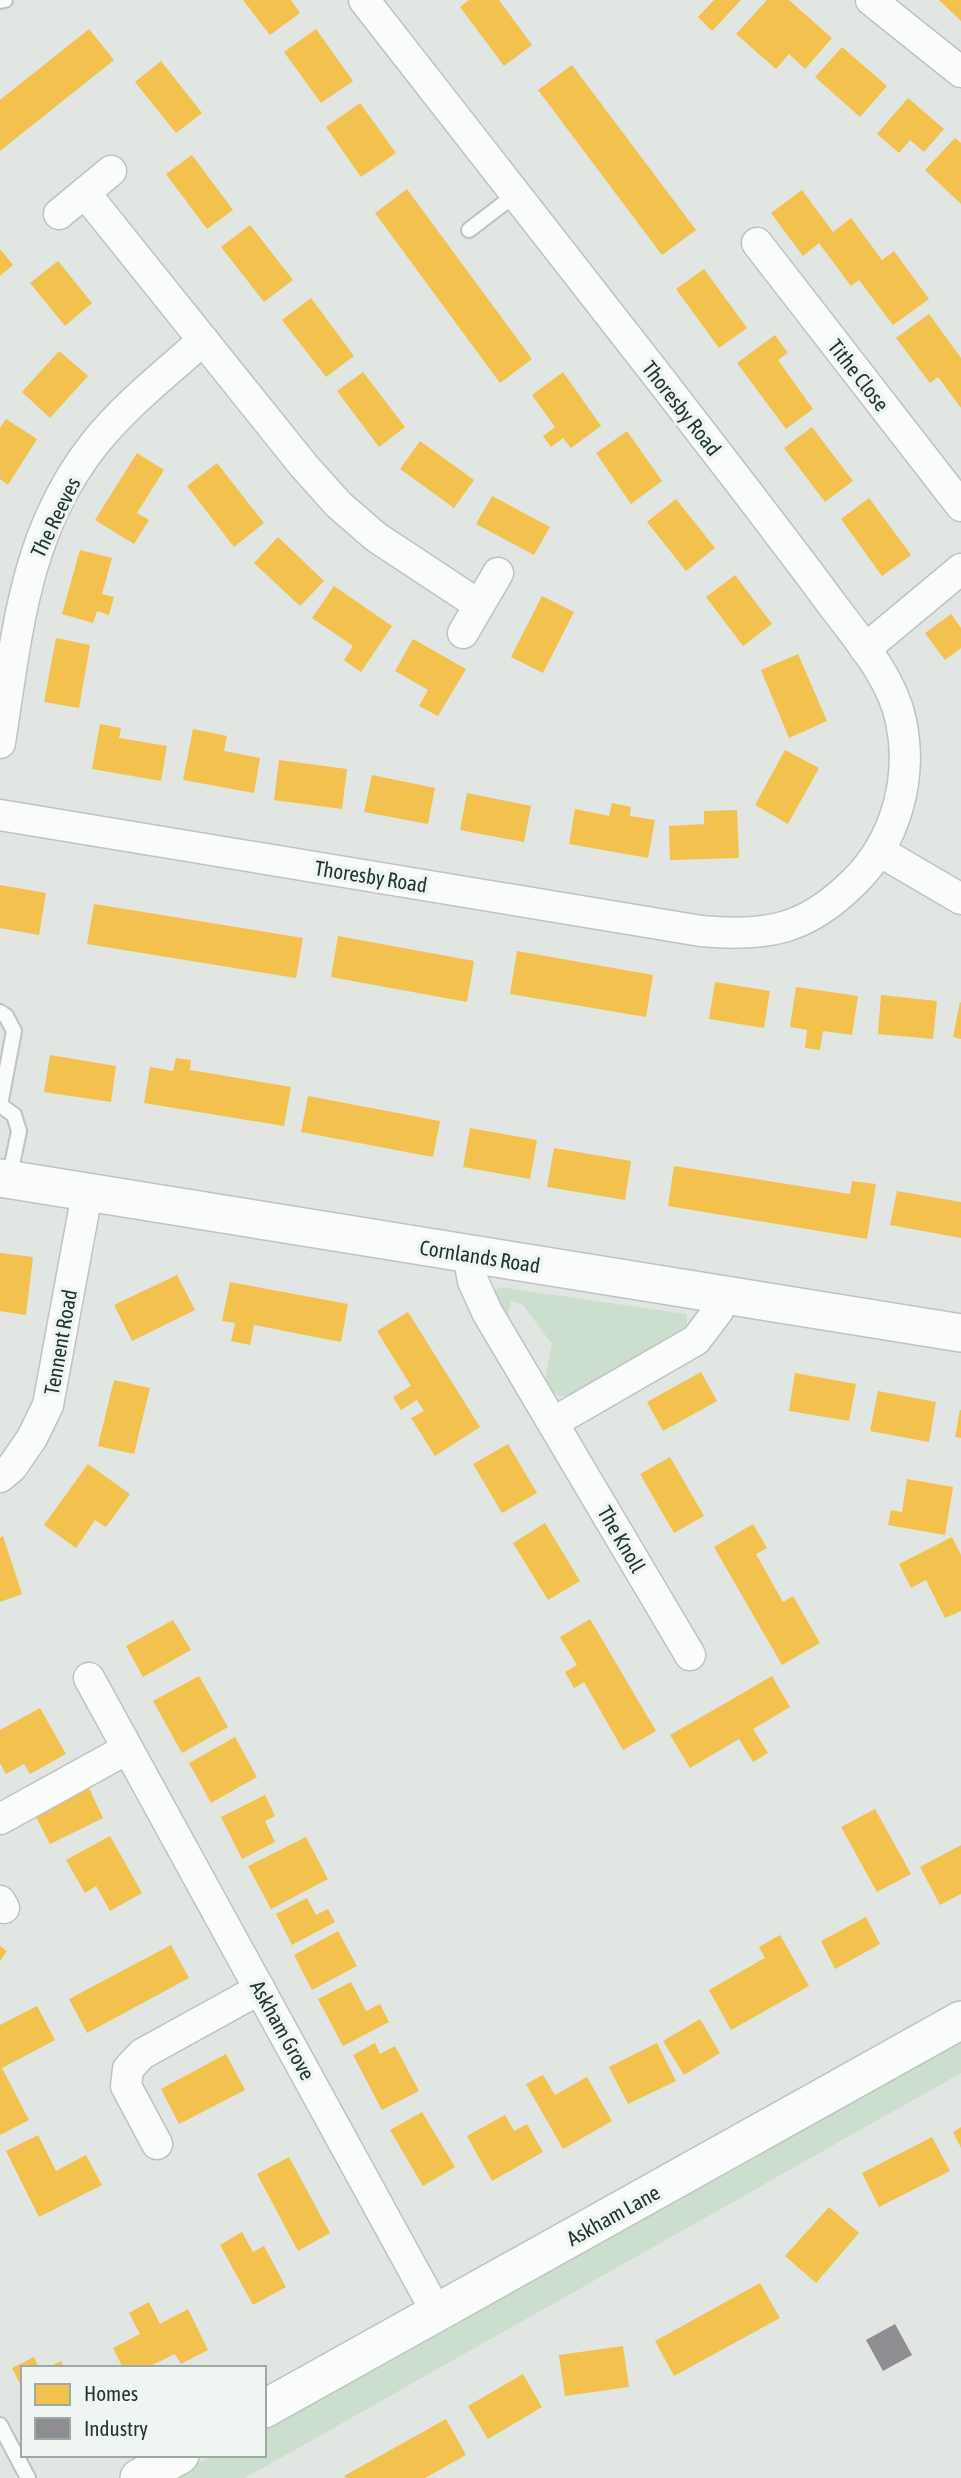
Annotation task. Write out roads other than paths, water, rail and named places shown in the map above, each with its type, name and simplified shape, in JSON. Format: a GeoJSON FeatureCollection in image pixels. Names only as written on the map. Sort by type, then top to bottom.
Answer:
{"type":"FeatureCollection","features":[{"type":"Feature","properties":{"kind":"street","name":"Thoresby Road"},"geometry":{"type":"LineString","coordinates":[[0,815],[733,934],[765,932],[799,923],[830,905],[858,879],[881,852],[893,825],[900,797],[904,756],[901,720],[889,687],[865,649],[777,531],[364,0]]}},
{"type":"Feature","properties":{"kind":"street"},"geometry":{"type":"LineString","coordinates":[[871,0],[961,72]]}},
{"type":"Feature","properties":{"kind":"street"},"geometry":{"type":"LineString","coordinates":[[59,214],[111,171]]}},
{"type":"Feature","properties":{"kind":"street"},"geometry":{"type":"LineString","coordinates":[[85,193],[304,466],[339,505],[376,537],[479,605]]}},
{"type":"Feature","properties":{"kind":"street","name":"Tithe Close"},"geometry":{"type":"LineString","coordinates":[[757,243],[961,506]]}},
{"type":"Feature","properties":{"kind":"street","name":"The Reeves"},"geometry":{"type":"LineString","coordinates":[[0,743],[19,613],[31,566],[49,522],[69,483],[96,443],[135,402],[203,340]]}},
{"type":"Feature","properties":{"kind":"street"},"geometry":{"type":"LineString","coordinates":[[865,649],[961,569]]}},
{"type":"Feature","properties":{"kind":"street"},"geometry":{"type":"LineString","coordinates":[[463,633],[498,573]]}},
{"type":"Feature","properties":{"kind":"street"},"geometry":{"type":"LineString","coordinates":[[881,852],[961,899]]}},
{"type":"Feature","properties":{"kind":"street","name":"Cornlands Road"},"geometry":{"type":"LineString","coordinates":[[4,1179],[961,1333]]}},
{"type":"Feature","properties":{"kind":"street","name":"Tennent Road"},"geometry":{"type":"LineString","coordinates":[[0,1477],[12,1467],[32,1438],[48,1405],[87,1194]]}},
{"type":"Feature","properties":{"kind":"street","name":"The Knoll"},"geometry":{"type":"LineString","coordinates":[[468,1254],[473,1281],[487,1312],[690,1655]]}},
{"type":"Feature","properties":{"kind":"street"},"geometry":{"type":"LineString","coordinates":[[554,1422],[696,1339],[718,1311],[723,1293]]}},
{"type":"Feature","properties":{"kind":"street","name":"Askham Grove"},"geometry":{"type":"LineString","coordinates":[[89,1678],[437,2313]]}},
{"type":"Feature","properties":{"kind":"street"},"geometry":{"type":"LineString","coordinates":[[0,1819],[127,1749]]}},
{"type":"Feature","properties":{"kind":"street"},"geometry":{"type":"LineString","coordinates":[[157,2144],[126,2087],[128,2069],[142,2054],[260,1989]]}},
{"type":"Feature","properties":{"kind":"street","name":"Askham Lane"},"geometry":{"type":"LineString","coordinates":[[266,2408],[961,2020]]}},
{"type":"Feature","properties":{"kind":"street"},"geometry":{"type":"LineString","coordinates":[[139,2478],[176,2457]]}},
{"type":"Feature","properties":{"kind":"lane"},"geometry":{"type":"LineString","coordinates":[[0,1],[5,0]]}},
{"type":"Feature","properties":{"kind":"lane"},"geometry":{"type":"LineString","coordinates":[[469,230],[516,194]]}},
{"type":"Feature","properties":{"kind":"lane"},"geometry":{"type":"LineString","coordinates":[[0,1012],[6,1016],[14,1031],[0,1105],[15,1115],[19,1131],[4,1179]]}},
{"type":"Feature","properties":{"kind":"lane"},"geometry":{"type":"LineString","coordinates":[[0,2424],[28,2478]]}}]}
